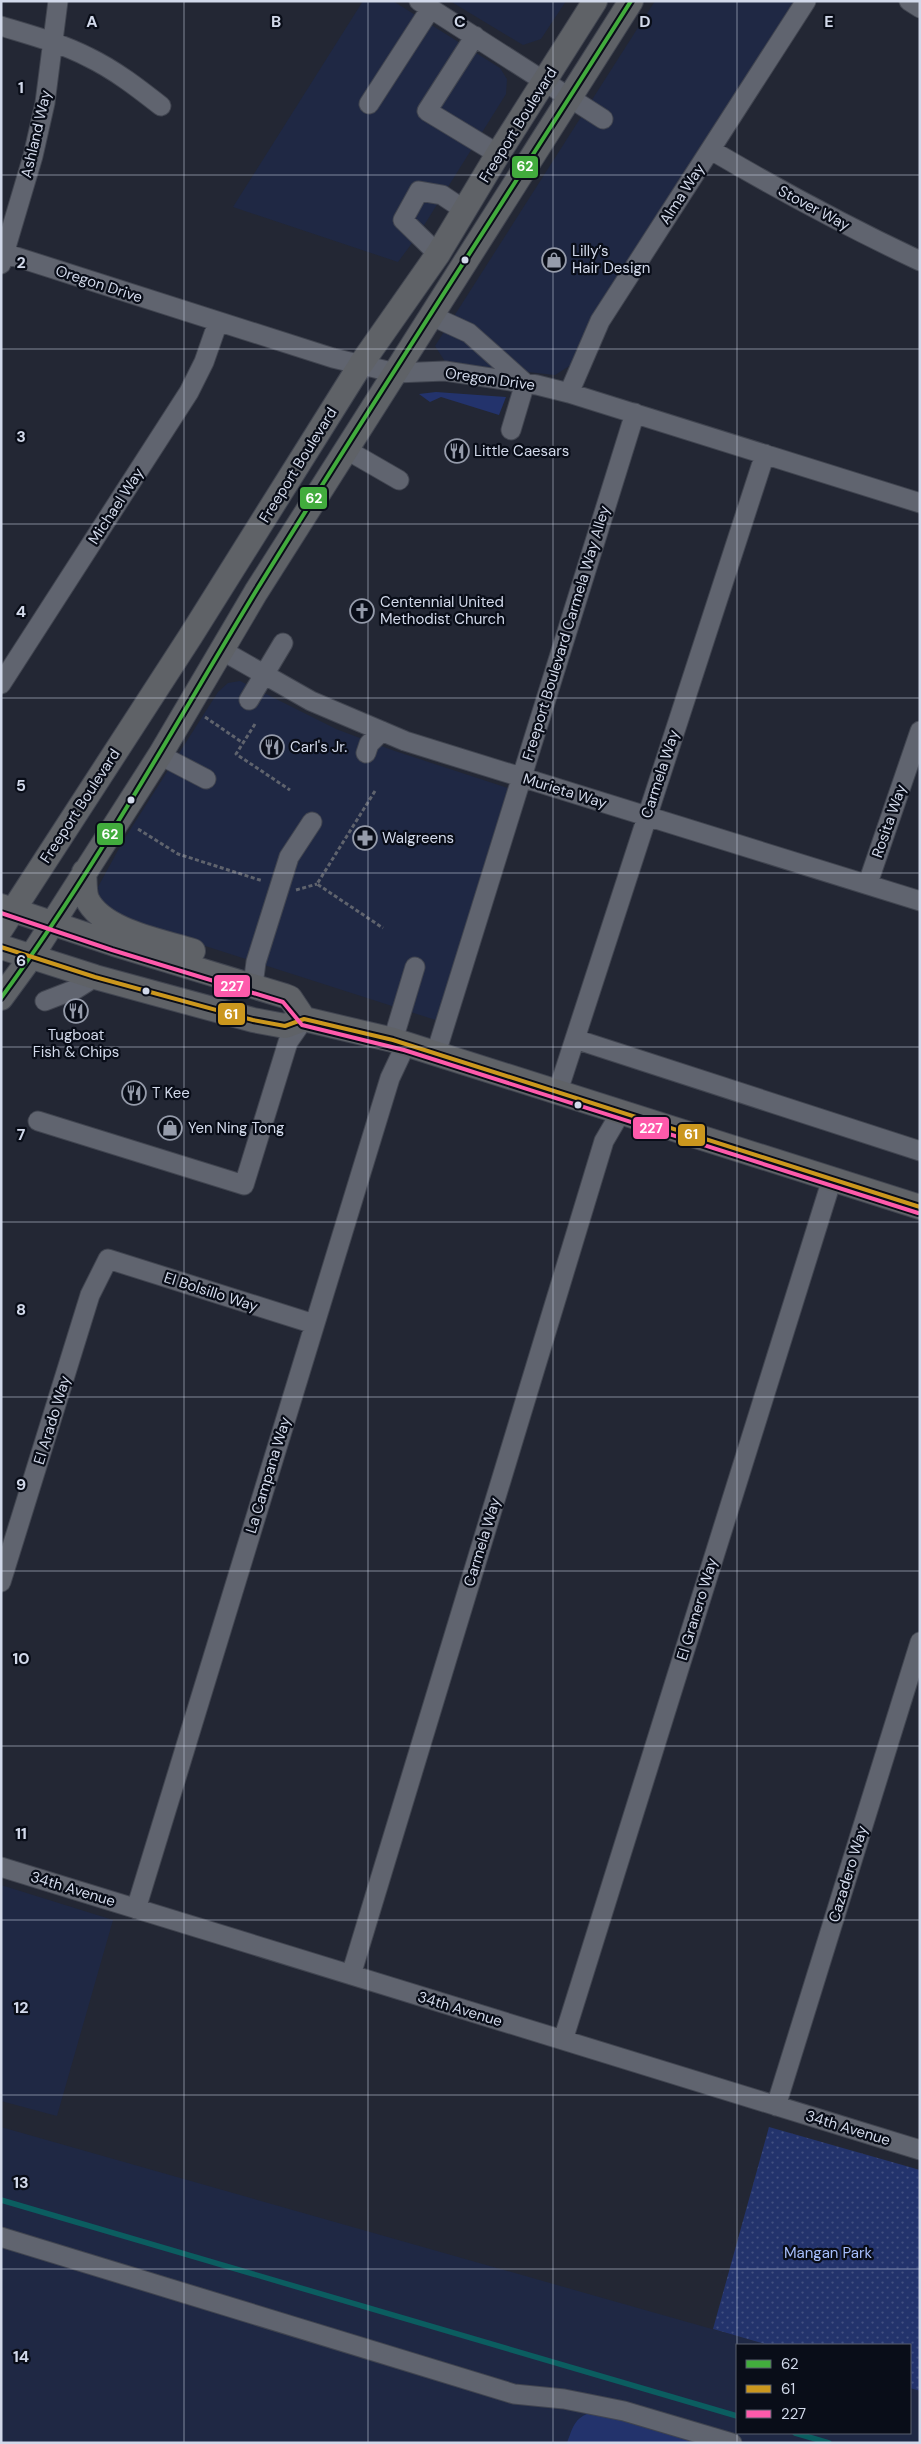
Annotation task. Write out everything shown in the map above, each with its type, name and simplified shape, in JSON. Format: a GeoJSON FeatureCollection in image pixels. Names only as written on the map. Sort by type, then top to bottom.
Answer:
{"type":"FeatureCollection","features":[{"type":"Feature","properties":{"kind":"main road","name":"Freeport Boulevard"},"geometry":{"type":"LineString","coordinates":[[1,929],[8,908],[190,637],[361,364],[466,211],[498,154],[595,1]]}},
{"type":"Feature","properties":{"kind":"main road","name":"Freeport Boulevard"},"geometry":{"type":"LineString","coordinates":[[1,998],[31,957],[160,755],[223,651],[256,592],[631,1]]}},
{"type":"Feature","properties":{"kind":"main road"},"geometry":{"type":"LineString","coordinates":[[84,872],[87,899],[98,913],[119,927],[212,957],[253,985]]}},
{"type":"Feature","properties":{"kind":"main road"},"geometry":{"type":"LineString","coordinates":[[8,908],[114,944],[253,985],[290,998],[304,1019]]}},
{"type":"Feature","properties":{"kind":"main road"},"geometry":{"type":"LineString","coordinates":[[1,947],[207,1014],[252,1024],[285,1026],[304,1019],[400,1042],[557,1094],[621,1112],[920,1207]]}},
{"type":"Feature","properties":{"kind":"street","name":"Ashland Way"},"geometry":{"type":"LineString","coordinates":[[2,256],[34,156],[45,103],[58,1]]}},
{"type":"Feature","properties":{"kind":"street","name":"Alma Way"},"geometry":{"type":"LineString","coordinates":[[569,393],[600,321],[806,1]]}},
{"type":"Feature","properties":{"kind":"street"},"geometry":{"type":"LineString","coordinates":[[909,1],[920,8]]}},
{"type":"Feature","properties":{"kind":"street"},"geometry":{"type":"LineString","coordinates":[[369,104],[432,6],[603,119]]}},
{"type":"Feature","properties":{"kind":"street"},"geometry":{"type":"LineString","coordinates":[[1,26],[53,42],[88,57],[122,76],[161,106]]}},
{"type":"Feature","properties":{"kind":"street"},"geometry":{"type":"LineString","coordinates":[[475,36],[427,111],[498,154]]}},
{"type":"Feature","properties":{"kind":"street","name":"Stover Way"},"geometry":{"type":"LineString","coordinates":[[711,150],[830,217],[920,261]]}},
{"type":"Feature","properties":{"kind":"street"},"geometry":{"type":"LineString","coordinates":[[438,254],[403,220],[419,191],[442,194],[466,211]]}},
{"type":"Feature","properties":{"kind":"street","name":"Oregon Drive"},"geometry":{"type":"LineString","coordinates":[[2,256],[218,322],[396,373],[445,371],[525,383],[569,393],[920,503]]}},
{"type":"Feature","properties":{"kind":"street"},"geometry":{"type":"LineString","coordinates":[[432,316],[469,333],[525,383],[511,430]]}},
{"type":"Feature","properties":{"kind":"street","name":"Michael Way"},"geometry":{"type":"LineString","coordinates":[[1,684],[189,392],[204,362],[218,322]]}},
{"type":"Feature","properties":{"kind":"street","name":"Freeport Boulevard Carmela Way Alley"},"geometry":{"type":"LineString","coordinates":[[436,1054],[635,413]]}},
{"type":"Feature","properties":{"kind":"street"},"geometry":{"type":"LineString","coordinates":[[347,450],[399,480]]}},
{"type":"Feature","properties":{"kind":"street","name":"Carmela Way"},"geometry":{"type":"LineString","coordinates":[[557,1094],[646,815],[765,454]]}},
{"type":"Feature","properties":{"kind":"street"},"geometry":{"type":"LineString","coordinates":[[249,700],[283,643]]}},
{"type":"Feature","properties":{"kind":"street","name":"Murieta Way"},"geometry":{"type":"LineString","coordinates":[[223,651],[311,701],[406,741],[920,900]]}},
{"type":"Feature","properties":{"kind":"street"},"geometry":{"type":"LineString","coordinates":[[366,753],[369,744],[382,731]]}},
{"type":"Feature","properties":{"kind":"street","name":"Rosita Way"},"geometry":{"type":"LineString","coordinates":[[868,883],[920,731]]}},
{"type":"Feature","properties":{"kind":"street"},"geometry":{"type":"LineString","coordinates":[[160,755],[206,780]]}},
{"type":"Feature","properties":{"kind":"street"},"geometry":{"type":"LineString","coordinates":[[253,985],[256,962],[286,891],[289,856],[312,822]]}},
{"type":"Feature","properties":{"kind":"street","name":"La Campana Way"},"geometry":{"type":"LineString","coordinates":[[136,1909],[391,1074],[400,1042],[415,966]]}},
{"type":"Feature","properties":{"kind":"street"},"geometry":{"type":"LineString","coordinates":[[45,1002],[76,989],[95,977]]}},
{"type":"Feature","properties":{"kind":"street"},"geometry":{"type":"LineString","coordinates":[[38,1120],[244,1185],[288,1042],[304,1019]]}},
{"type":"Feature","properties":{"kind":"street"},"geometry":{"type":"LineString","coordinates":[[574,1039],[920,1150]]}},
{"type":"Feature","properties":{"kind":"street","name":"Carmela Way"},"geometry":{"type":"LineString","coordinates":[[351,1975],[604,1141],[621,1112]]}},
{"type":"Feature","properties":{"kind":"street","name":"El Granero Way"},"geometry":{"type":"LineString","coordinates":[[563,2040],[832,1179]]}},
{"type":"Feature","properties":{"kind":"street","name":"El Bolsillo Way"},"geometry":{"type":"LineString","coordinates":[[108,1259],[314,1324]]}},
{"type":"Feature","properties":{"kind":"street","name":"El Arado Way"},"geometry":{"type":"LineString","coordinates":[[1,1582],[90,1295],[108,1259]]}},
{"type":"Feature","properties":{"kind":"street","name":"Cazadero Way"},"geometry":{"type":"LineString","coordinates":[[776,2106],[920,1642]]}},
{"type":"Feature","properties":{"kind":"street","name":"34th Avenue"},"geometry":{"type":"LineString","coordinates":[[1,1867],[920,2150]]}},
{"type":"Feature","properties":{"kind":"street"},"geometry":{"type":"LineString","coordinates":[[1,2237],[514,2394],[564,2398],[624,2411],[732,2443]]}},
{"type":"Feature","properties":{"kind":"path"},"geometry":{"type":"LineString","coordinates":[[203,716],[243,743]]}},
{"type":"Feature","properties":{"kind":"path"},"geometry":{"type":"LineString","coordinates":[[255,724],[236,754],[290,790]]}},
{"type":"Feature","properties":{"kind":"path"},"geometry":{"type":"LineString","coordinates":[[133,826],[178,854],[286,891],[294,891],[317,884],[375,791]]}},
{"type":"Feature","properties":{"kind":"path"},"geometry":{"type":"LineString","coordinates":[[317,884],[383,928]]}},
{"type":"Feature","properties":{"kind":"shaded area"},"geometry":{"type":"Polygon","coordinates":[[[363,1],[393,1],[500,68],[507,79],[506,94],[418,235],[398,262],[233,207],[363,1]]]}},
{"type":"Feature","properties":{"kind":"shaded area"},"geometry":{"type":"Polygon","coordinates":[[[450,1],[566,1],[541,39],[523,45],[450,1]]]}},
{"type":"Feature","properties":{"kind":"shaded area"},"geometry":{"type":"Polygon","coordinates":[[[655,1],[795,1],[571,365],[555,375],[446,363],[435,346],[655,1]]]}},
{"type":"Feature","properties":{"kind":"shaded area"},"geometry":{"type":"Polygon","coordinates":[[[240,681],[336,729],[392,750],[517,791],[445,1023],[121,919],[100,902],[98,887],[123,841],[218,692],[228,683],[240,681]]]}},
{"type":"Feature","properties":{"kind":"shaded area"},"geometry":{"type":"Polygon","coordinates":[[[1,1885],[113,1920],[57,2116],[1,2101],[1,1885]]]}},
{"type":"Feature","properties":{"kind":"shaded area"},"geometry":{"type":"Polygon","coordinates":[[[1,2127],[764,2344],[736,2344],[736,2434],[911,2434],[911,2388],[920,2391],[920,2443],[1,2443],[1,2127]]]}},
{"type":"Feature","properties":{"kind":"green space"},"geometry":{"type":"Polygon","coordinates":[[[436,392],[506,397],[499,415],[441,397],[430,402],[419,394],[436,392]]]}},
{"type":"Feature","properties":{"kind":"green space","name":"Mangan Park"},"geometry":{"type":"Polygon","coordinates":[[[769,2127],[920,2170],[920,2391],[911,2388],[911,2344],[765,2344],[713,2329],[769,2127]]]}},
{"type":"Feature","properties":{"kind":"green space"},"geometry":{"type":"Polygon","coordinates":[[[595,2411],[708,2443],[567,2443],[576,2422],[588,2413],[595,2411]]]}},
{"type":"Feature","properties":{"kind":"waterway"},"geometry":{"type":"LineString","coordinates":[[1,2200],[736,2416]]}},
{"type":"Feature","properties":{"kind":"waterway"},"geometry":{"type":"LineString","coordinates":[[798,2434],[829,2443]]}},
{"type":"Feature","properties":{"kind":"transit line","name":"62"},"geometry":{"type":"LineString","coordinates":[[1,998],[36,949],[102,848],[302,517],[631,1]]}},
{"type":"Feature","properties":{"kind":"transit line","name":"227"},"geometry":{"type":"LineString","coordinates":[[1,913],[112,950],[283,1002],[302,1025],[404,1050],[918,1213]]}},
{"type":"Feature","properties":{"kind":"transit line","name":"61"},"geometry":{"type":"LineString","coordinates":[[1,947],[95,977],[253,1020],[285,1026],[304,1019],[393,1040],[920,1207]]}},
{"type":"Feature","properties":{"kind":"place","name":"Lilly’s Hair Design"},"geometry":{"type":"Point","coordinates":[554,260]}},
{"type":"Feature","properties":{"kind":"place","name":"Little Caesars"},"geometry":{"type":"Point","coordinates":[457,451]}},
{"type":"Feature","properties":{"kind":"place","name":"Centennial United Methodist Church"},"geometry":{"type":"Point","coordinates":[362,611]}},
{"type":"Feature","properties":{"kind":"place","name":"Carl's Jr."},"geometry":{"type":"Point","coordinates":[272,747]}},
{"type":"Feature","properties":{"kind":"place","name":"Walgreens"},"geometry":{"type":"Point","coordinates":[365,838]}},
{"type":"Feature","properties":{"kind":"place","name":"Tugboat Fish & Chips"},"geometry":{"type":"Point","coordinates":[76,1011]}},
{"type":"Feature","properties":{"kind":"place","name":"T Kee"},"geometry":{"type":"Point","coordinates":[134,1093]}},
{"type":"Feature","properties":{"kind":"place","name":"Yen Ning Tong"},"geometry":{"type":"Point","coordinates":[170,1128]}}]}
